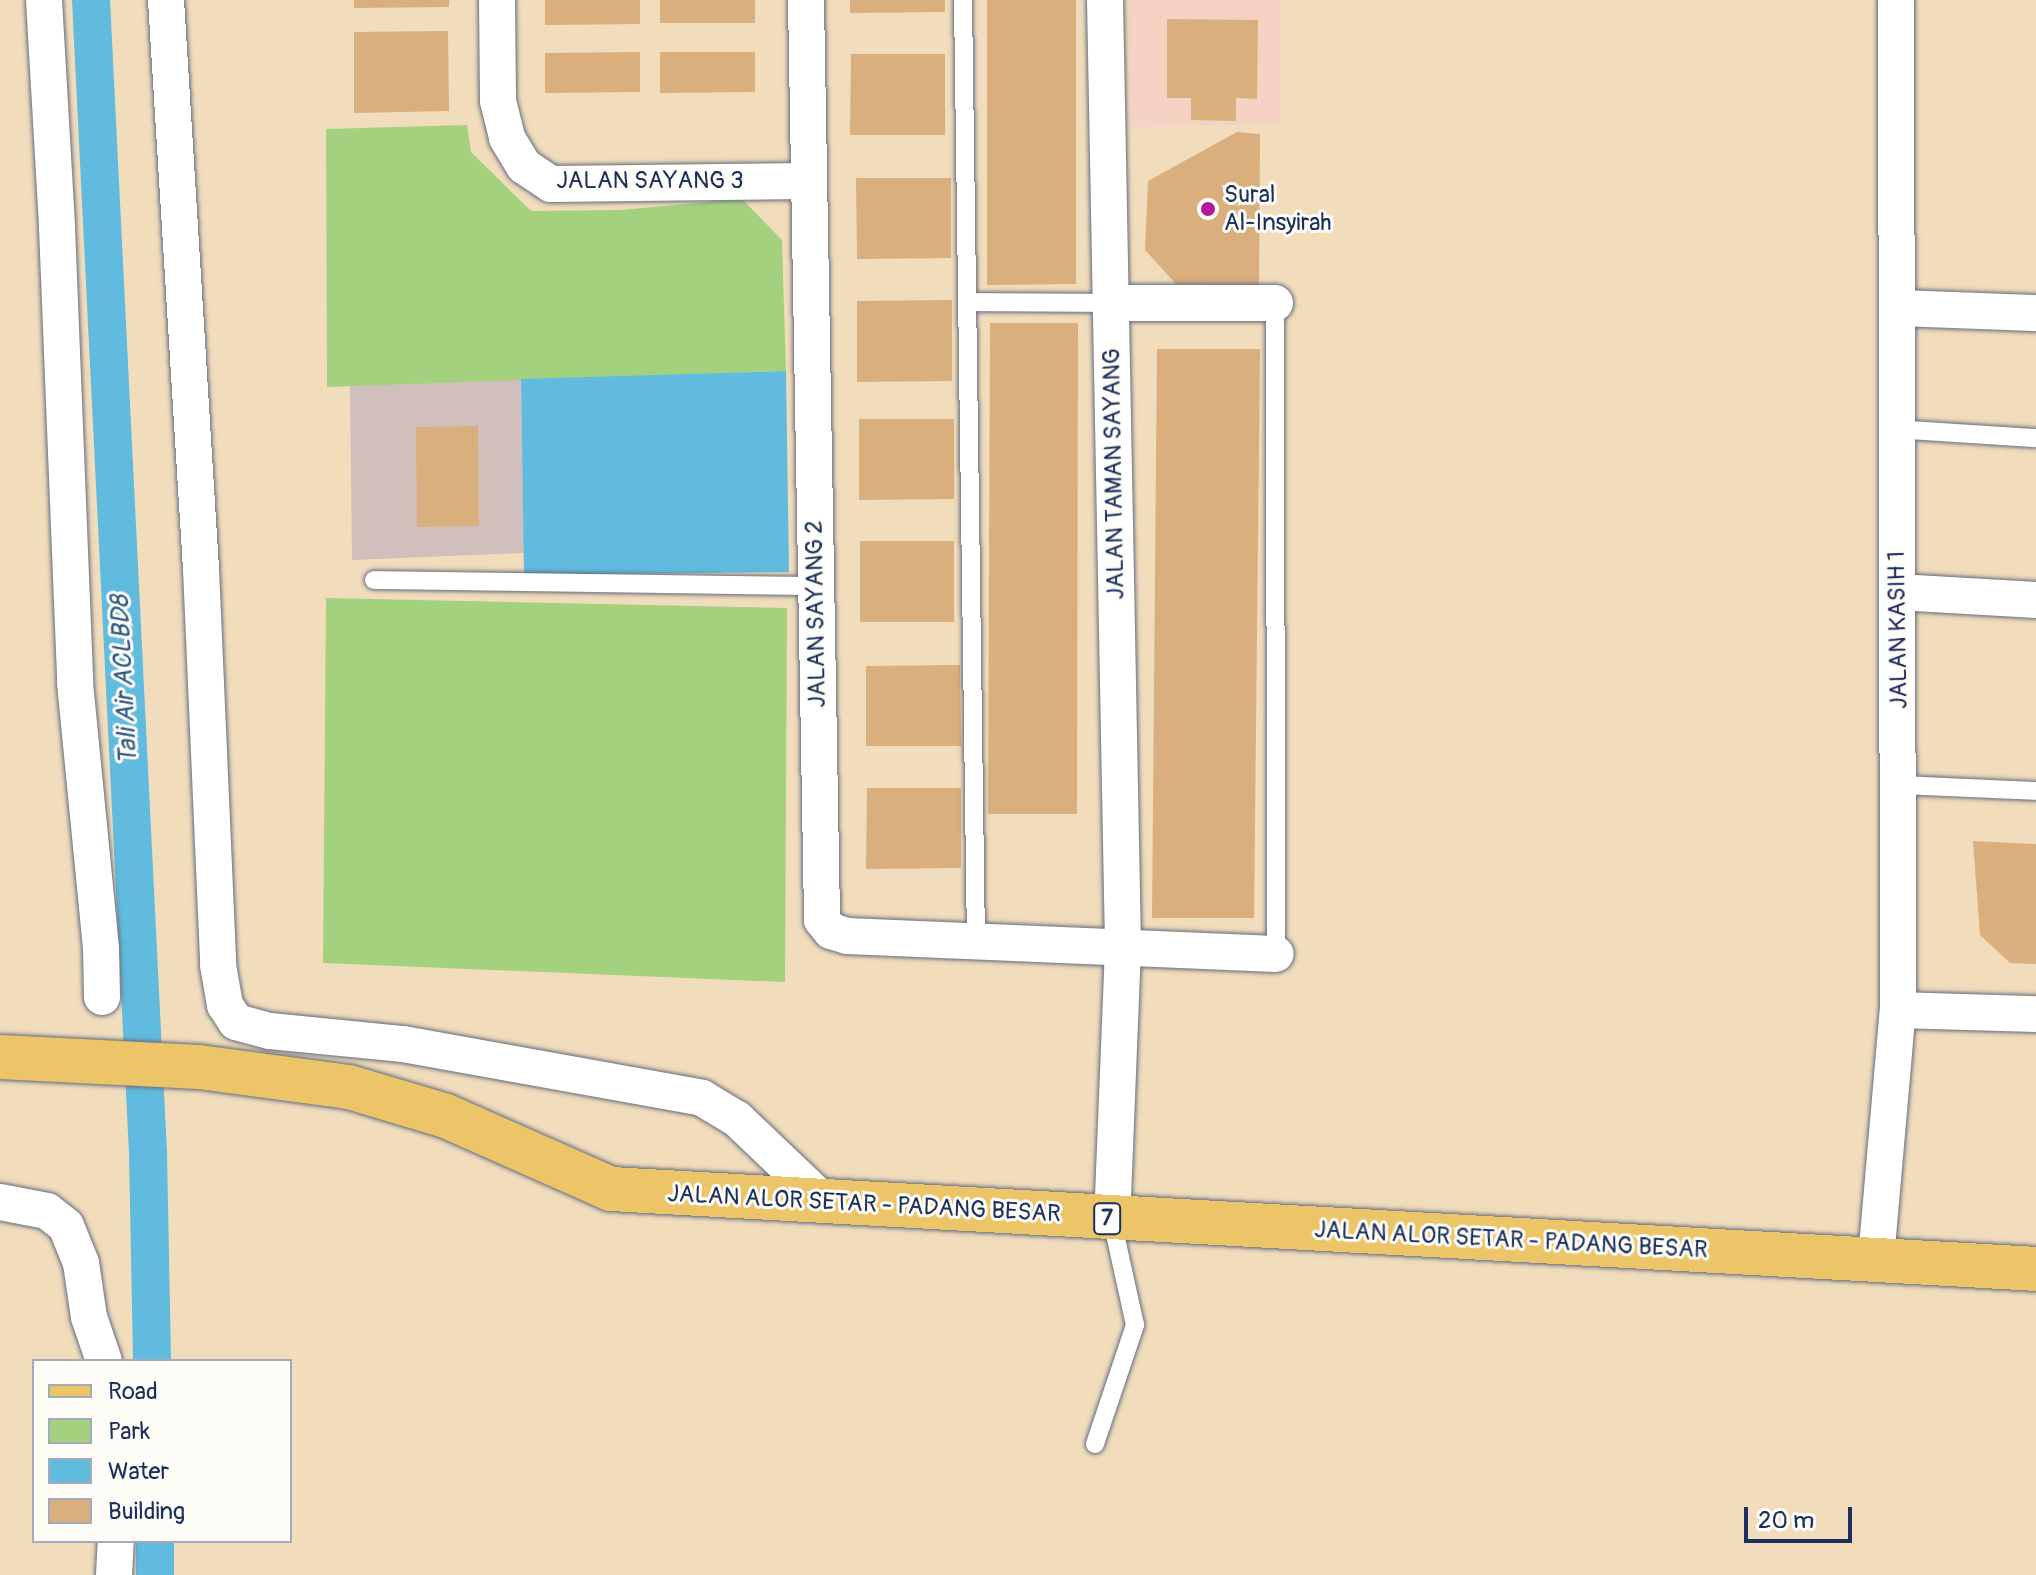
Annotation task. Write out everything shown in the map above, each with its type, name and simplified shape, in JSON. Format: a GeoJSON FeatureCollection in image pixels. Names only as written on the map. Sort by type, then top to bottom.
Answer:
{"type":"FeatureCollection","features":[{"type":"Feature","properties":{"kind":"main road","name":"JALAN ALOR SETAR - PADANG BESAR"},"geometry":{"type":"LineString","coordinates":[[0,1057],[199,1067],[349,1087],[446,1116],[611,1189],[821,1199],[1112,1220],[2036,1269]]}},
{"type":"Feature","properties":{"kind":"street"},"geometry":{"type":"LineString","coordinates":[[44,0],[57,228],[75,683],[101,948],[102,997]]}},
{"type":"Feature","properties":{"kind":"street"},"geometry":{"type":"LineString","coordinates":[[166,0],[201,569],[218,965],[225,1005],[236,1022],[270,1031],[403,1044],[702,1098],[737,1119],[821,1199]]}},
{"type":"Feature","properties":{"kind":"street","name":"JALAN SAYANG 3"},"geometry":{"type":"LineString","coordinates":[[497,0],[498,101],[507,138],[524,166],[551,184],[809,181]]}},
{"type":"Feature","properties":{"kind":"street","name":"JALAN SAYANG 2"},"geometry":{"type":"LineString","coordinates":[[806,0],[822,920],[831,931],[847,936],[1276,954]]}},
{"type":"Feature","properties":{"kind":"street","name":"JALAN TAMAN SAYANG"},"geometry":{"type":"LineString","coordinates":[[1105,0],[1123,948],[1112,1220]]}},
{"type":"Feature","properties":{"kind":"street","name":"JALAN KASIH 1"},"geometry":{"type":"LineString","coordinates":[[1876,1259],[1898,1010],[1896,0]]}},
{"type":"Feature","properties":{"kind":"street"},"geometry":{"type":"LineString","coordinates":[[1110,303],[1275,303]]}},
{"type":"Feature","properties":{"kind":"street"},"geometry":{"type":"LineString","coordinates":[[1897,308],[2036,313]]}},
{"type":"Feature","properties":{"kind":"street"},"geometry":{"type":"LineString","coordinates":[[1898,592],[2036,600]]}},
{"type":"Feature","properties":{"kind":"street"},"geometry":{"type":"LineString","coordinates":[[1898,1010],[2036,1014]]}},
{"type":"Feature","properties":{"kind":"street"},"geometry":{"type":"LineString","coordinates":[[0,1202],[47,1211],[66,1226],[81,1263],[89,1317],[103,1359]]}},
{"type":"Feature","properties":{"kind":"street"},"geometry":{"type":"LineString","coordinates":[[114,1575],[116,1543]]}},
{"type":"Feature","properties":{"kind":"lane"},"geometry":{"type":"LineString","coordinates":[[963,0],[976,941]]}},
{"type":"Feature","properties":{"kind":"lane"},"geometry":{"type":"LineString","coordinates":[[967,302],[1110,303]]}},
{"type":"Feature","properties":{"kind":"lane"},"geometry":{"type":"LineString","coordinates":[[1275,303],[1276,954]]}},
{"type":"Feature","properties":{"kind":"lane"},"geometry":{"type":"LineString","coordinates":[[1895,429],[2036,438]]}},
{"type":"Feature","properties":{"kind":"lane"},"geometry":{"type":"LineString","coordinates":[[374,580],[815,586]]}},
{"type":"Feature","properties":{"kind":"lane"},"geometry":{"type":"LineString","coordinates":[[1899,785],[2036,791]]}},
{"type":"Feature","properties":{"kind":"lane"},"geometry":{"type":"LineString","coordinates":[[1095,1444],[1135,1325],[1112,1220]]}},
{"type":"Feature","properties":{"kind":"shaded area"},"geometry":{"type":"Polygon","coordinates":[[[1129,0],[1280,0],[1281,124],[1131,127],[1129,0]]]}},
{"type":"Feature","properties":{"kind":"shaded area"},"geometry":{"type":"Polygon","coordinates":[[[521,379],[524,553],[352,560],[350,386],[521,379]]]}},
{"type":"Feature","properties":{"kind":"green space"},"geometry":{"type":"Polygon","coordinates":[[[467,125],[471,152],[531,211],[620,210],[742,199],[782,240],[786,371],[327,387],[326,129],[467,125]]]}},
{"type":"Feature","properties":{"kind":"green space"},"geometry":{"type":"Polygon","coordinates":[[[326,598],[787,608],[785,982],[323,963],[326,598]]]}},
{"type":"Feature","properties":{"kind":"water"},"geometry":{"type":"Polygon","coordinates":[[[786,371],[789,572],[524,575],[521,379],[786,371]]]}},
{"type":"Feature","properties":{"kind":"building"},"geometry":{"type":"Polygon","coordinates":[[[354,0],[449,0],[449,7],[354,8],[354,0]]]}},
{"type":"Feature","properties":{"kind":"building"},"geometry":{"type":"Polygon","coordinates":[[[545,0],[640,0],[640,24],[545,25],[545,0]]]}},
{"type":"Feature","properties":{"kind":"building"},"geometry":{"type":"Polygon","coordinates":[[[660,0],[755,0],[755,23],[660,23],[660,0]]]}},
{"type":"Feature","properties":{"kind":"building"},"geometry":{"type":"Polygon","coordinates":[[[850,0],[945,0],[945,12],[850,13],[850,0]]]}},
{"type":"Feature","properties":{"kind":"building"},"geometry":{"type":"Polygon","coordinates":[[[987,0],[1076,0],[1076,284],[987,285],[987,0]]]}},
{"type":"Feature","properties":{"kind":"building"},"geometry":{"type":"Polygon","coordinates":[[[1167,19],[1258,20],[1257,99],[1236,98],[1236,121],[1191,120],[1191,98],[1167,98],[1167,19]]]}},
{"type":"Feature","properties":{"kind":"building"},"geometry":{"type":"Polygon","coordinates":[[[448,31],[449,111],[354,113],[354,32],[448,31]]]}},
{"type":"Feature","properties":{"kind":"building"},"geometry":{"type":"Polygon","coordinates":[[[640,52],[640,92],[545,93],[545,53],[640,52]]]}},
{"type":"Feature","properties":{"kind":"building"},"geometry":{"type":"Polygon","coordinates":[[[660,52],[755,52],[755,92],[660,93],[660,52]]]}},
{"type":"Feature","properties":{"kind":"building"},"geometry":{"type":"Polygon","coordinates":[[[851,54],[945,54],[945,135],[850,135],[851,54]]]}},
{"type":"Feature","properties":{"kind":"building"},"geometry":{"type":"Polygon","coordinates":[[[1237,132],[1260,134],[1259,286],[1176,284],[1145,250],[1148,181],[1237,132]]]}},
{"type":"Feature","properties":{"kind":"building"},"geometry":{"type":"Polygon","coordinates":[[[856,178],[951,178],[951,258],[857,259],[856,178]]]}},
{"type":"Feature","properties":{"kind":"building"},"geometry":{"type":"Polygon","coordinates":[[[952,300],[952,381],[857,382],[857,301],[952,300]]]}},
{"type":"Feature","properties":{"kind":"building"},"geometry":{"type":"Polygon","coordinates":[[[990,323],[1078,323],[1077,814],[988,814],[990,323]]]}},
{"type":"Feature","properties":{"kind":"building"},"geometry":{"type":"Polygon","coordinates":[[[1157,349],[1260,349],[1254,918],[1152,918],[1157,349]]]}},
{"type":"Feature","properties":{"kind":"building"},"geometry":{"type":"Polygon","coordinates":[[[859,419],[954,419],[954,499],[859,500],[859,419]]]}},
{"type":"Feature","properties":{"kind":"building"},"geometry":{"type":"Polygon","coordinates":[[[478,426],[479,526],[417,527],[416,427],[478,426]]]}},
{"type":"Feature","properties":{"kind":"building"},"geometry":{"type":"Polygon","coordinates":[[[860,541],[954,541],[954,622],[860,622],[860,541]]]}},
{"type":"Feature","properties":{"kind":"building"},"geometry":{"type":"Polygon","coordinates":[[[960,665],[961,746],[866,746],[866,666],[960,665]]]}},
{"type":"Feature","properties":{"kind":"building"},"geometry":{"type":"Polygon","coordinates":[[[867,788],[961,788],[961,868],[866,869],[867,788]]]}},
{"type":"Feature","properties":{"kind":"building"},"geometry":{"type":"Polygon","coordinates":[[[1973,841],[2036,844],[2036,964],[2010,963],[1980,935],[1973,841]]]}},
{"type":"Feature","properties":{"kind":"waterway","name":"Tali Air ACLBD8"},"geometry":{"type":"LineString","coordinates":[[91,0],[148,1152],[152,1359]]}},
{"type":"Feature","properties":{"kind":"waterway","name":"Tali Air ACLBD8"},"geometry":{"type":"LineString","coordinates":[[155,1543],[155,1575]]}},
{"type":"Feature","properties":{"kind":"place","name":"Sural Al-Insyirah"},"geometry":{"type":"Point","coordinates":[1208,209]}}]}
